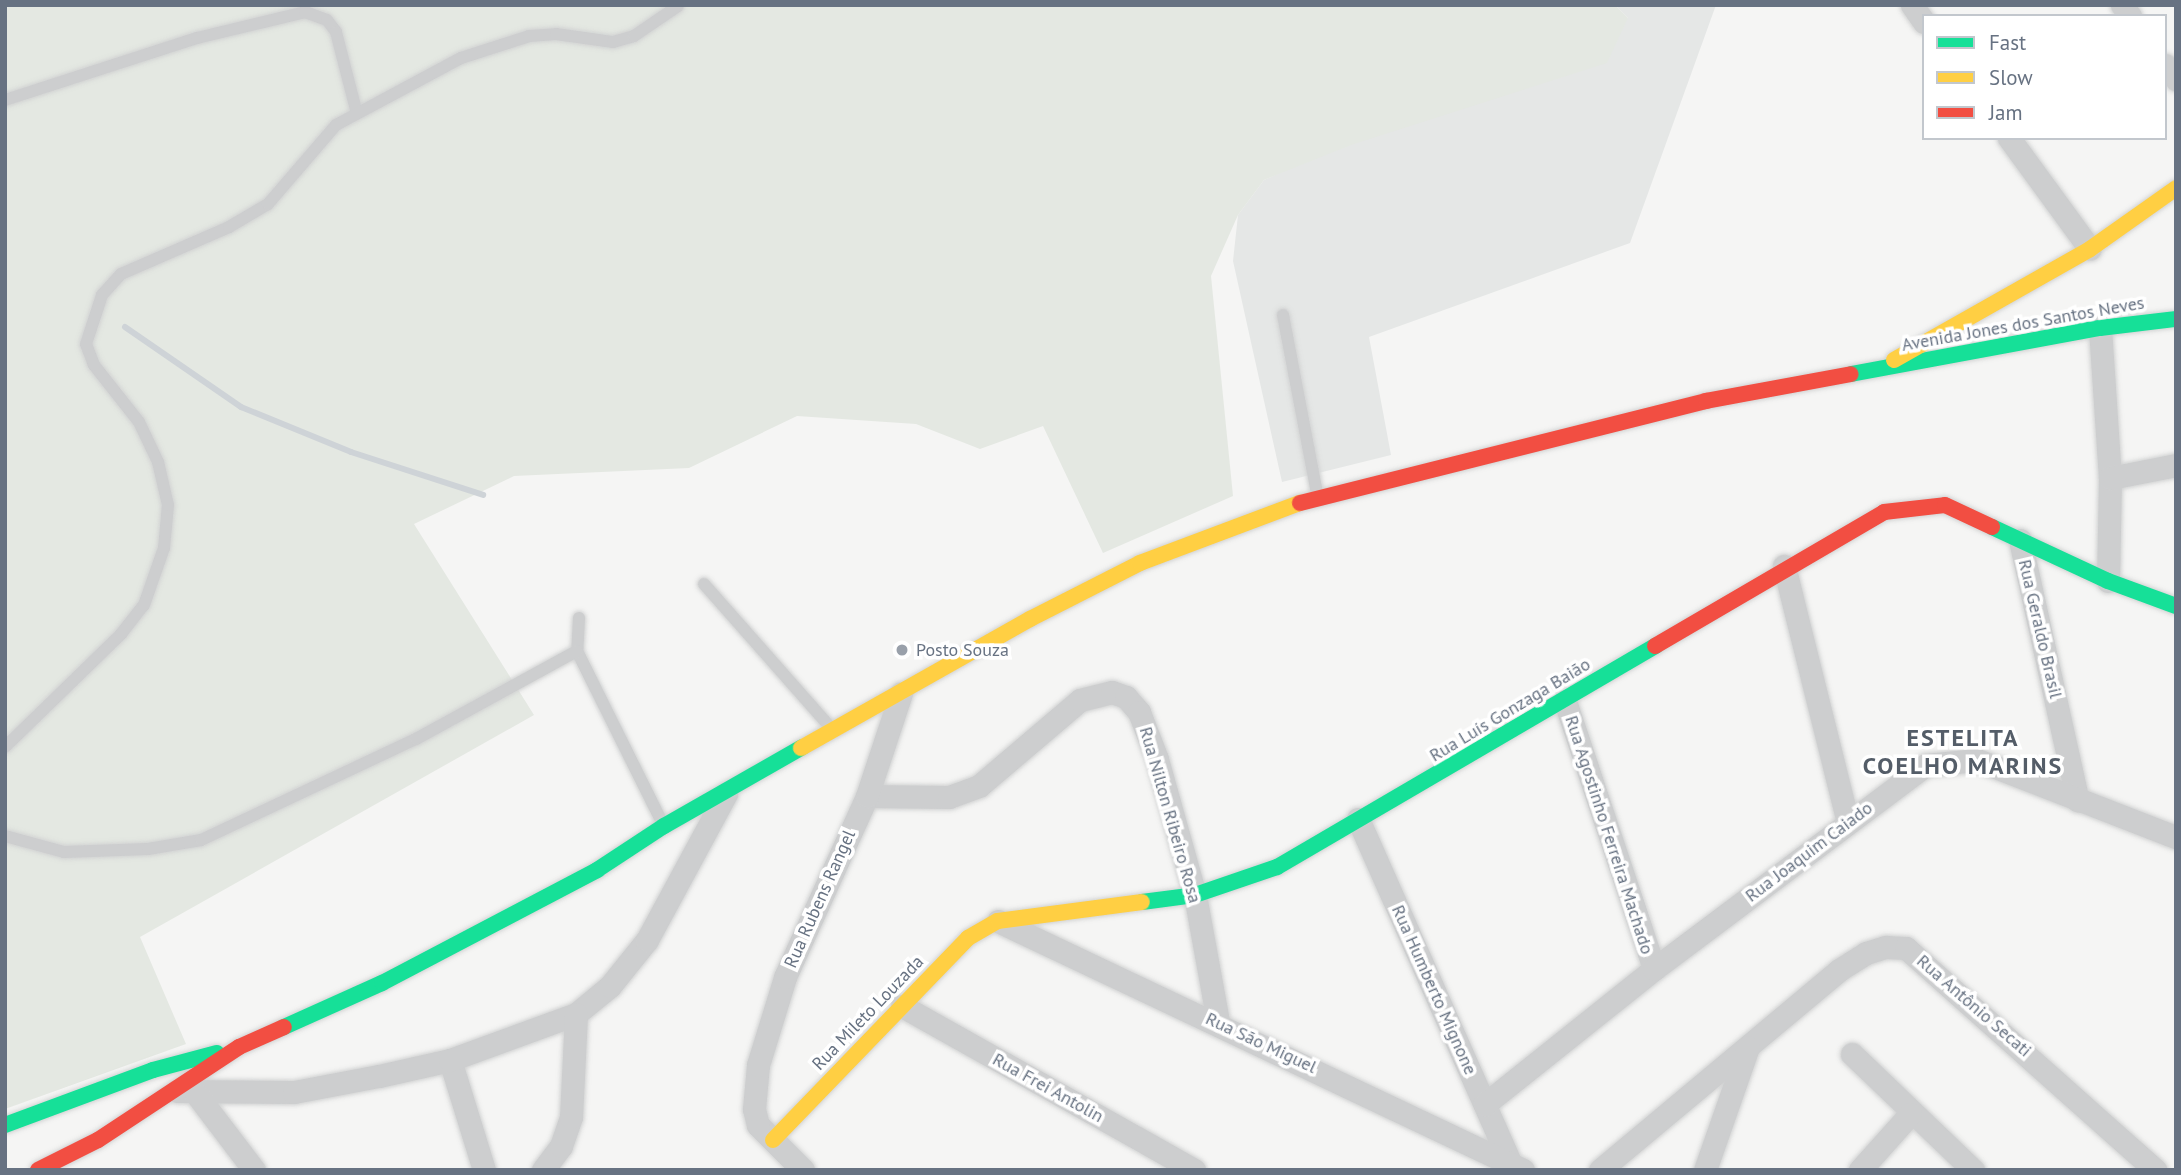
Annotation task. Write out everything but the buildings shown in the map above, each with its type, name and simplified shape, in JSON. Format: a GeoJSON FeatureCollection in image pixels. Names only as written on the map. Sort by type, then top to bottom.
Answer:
{"type":"FeatureCollection","features":[{"type":"Feature","properties":{"kind":"main road"},"geometry":{"type":"LineString","coordinates":[[1878,369],[2090,249],[2176,188]]}},
{"type":"Feature","properties":{"kind":"main road","name":"Avenida Jones dos Santos Neves"},"geometry":{"type":"LineString","coordinates":[[239,1047],[382,983],[597,870],[664,826],[1140,563],[1318,496],[1706,401],[2100,328],[2176,319]]}},
{"type":"Feature","properties":{"kind":"main road","name":"Rua Luís Gonzaga Baião"},"geometry":{"type":"LineString","coordinates":[[998,921],[1195,895],[1277,867],[1565,701],[1784,566],[1884,512],[1909,506],[1945,505],[2108,581],[2176,606]]}},
{"type":"Feature","properties":{"kind":"main road","name":"Rua Mileto Louzada"},"geometry":{"type":"LineString","coordinates":[[773,1140],[968,938],[998,921]]}},
{"type":"Feature","properties":{"kind":"main road"},"geometry":{"type":"LineString","coordinates":[[45,1169],[187,1093],[239,1047]]}},
{"type":"Feature","properties":{"kind":"main road"},"geometry":{"type":"LineString","coordinates":[[5,1125],[153,1070],[239,1047]]}},
{"type":"Feature","properties":{"kind":"main road"},"geometry":{"type":"LineString","coordinates":[[90,1094],[102,1114],[98,1140]]}},
{"type":"Feature","properties":{"kind":"street"},"geometry":{"type":"LineString","coordinates":[[2010,140],[2090,249]]}},
{"type":"Feature","properties":{"kind":"street"},"geometry":{"type":"LineString","coordinates":[[2100,328],[2110,478],[2108,581]]}},
{"type":"Feature","properties":{"kind":"street"},"geometry":{"type":"LineString","coordinates":[[2110,478],[2176,465]]}},
{"type":"Feature","properties":{"kind":"street","name":"Rua Geraldo Brasil"},"geometry":{"type":"LineString","coordinates":[[2020,540],[2078,800]]}},
{"type":"Feature","properties":{"kind":"street"},"geometry":{"type":"LineString","coordinates":[[1784,566],[1848,822]]}},
{"type":"Feature","properties":{"kind":"street","name":"Rua Nilton Ribeiro Rosa"},"geometry":{"type":"LineString","coordinates":[[867,796],[949,797],[979,786],[1080,700],[1112,692],[1126,697],[1139,712],[1157,759],[1195,895],[1218,1022]]}},
{"type":"Feature","properties":{"kind":"street","name":"Rua Rubens Rangel"},"geometry":{"type":"LineString","coordinates":[[773,1140],[758,1125],[754,1109],[758,1065],[785,977],[867,796],[901,693]]}},
{"type":"Feature","properties":{"kind":"street","name":"Rua Agostinho Ferreira Machado"},"geometry":{"type":"LineString","coordinates":[[1565,701],[1654,969]]}},
{"type":"Feature","properties":{"kind":"street","name":"Rua Joaquim Caiado"},"geometry":{"type":"LineString","coordinates":[[1485,1104],[1654,969],[1926,765],[1948,760],[1977,760],[2176,836]]}},
{"type":"Feature","properties":{"kind":"street"},"geometry":{"type":"LineString","coordinates":[[187,1093],[293,1092],[450,1060],[576,1014],[610,986],[647,940],[728,790]]}},
{"type":"Feature","properties":{"kind":"street","name":"Rua Humberto Mignone"},"geometry":{"type":"LineString","coordinates":[[1358,819],[1485,1104],[1516,1166]]}},
{"type":"Feature","properties":{"kind":"street","name":"Rua São Miguel"},"geometry":{"type":"LineString","coordinates":[[998,921],[1218,1022],[1516,1166]]}},
{"type":"Feature","properties":{"kind":"street","name":"Rua Antônio Secati"},"geometry":{"type":"LineString","coordinates":[[1748,1047],[1866,953],[1906,948],[2155,1170]]}},
{"type":"Feature","properties":{"kind":"street","name":"Rua Frei Antolin"},"geometry":{"type":"LineString","coordinates":[[902,1006],[1194,1170]]}},
{"type":"Feature","properties":{"kind":"street"},"geometry":{"type":"LineString","coordinates":[[543,1170],[561,1146],[571,1117],[576,1014]]}},
{"type":"Feature","properties":{"kind":"street"},"geometry":{"type":"LineString","coordinates":[[1600,1170],[1748,1047]]}},
{"type":"Feature","properties":{"kind":"street"},"geometry":{"type":"LineString","coordinates":[[1706,1170],[1748,1047]]}},
{"type":"Feature","properties":{"kind":"street"},"geometry":{"type":"LineString","coordinates":[[1852,1054],[1910,1114],[1973,1170]]}},
{"type":"Feature","properties":{"kind":"street"},"geometry":{"type":"LineString","coordinates":[[450,1060],[484,1170]]}},
{"type":"Feature","properties":{"kind":"street"},"geometry":{"type":"LineString","coordinates":[[187,1093],[254,1170]]}},
{"type":"Feature","properties":{"kind":"street"},"geometry":{"type":"LineString","coordinates":[[1860,1170],[1910,1114]]}},
{"type":"Feature","properties":{"kind":"street"},"geometry":{"type":"LineString","coordinates":[[773,1140],[803,1170]]}},
{"type":"Feature","properties":{"kind":"lane"},"geometry":{"type":"LineString","coordinates":[[5,747],[121,634],[144,605],[164,548],[168,505],[158,462],[139,422],[94,365],[86,344],[102,295],[138,263],[229,226],[268,204],[336,125],[356,110],[461,58],[518,39],[556,34],[613,42],[634,36],[678,6]]}},
{"type":"Feature","properties":{"kind":"lane"},"geometry":{"type":"LineString","coordinates":[[5,100],[197,38],[305,12],[327,20],[336,32],[356,110]]}},
{"type":"Feature","properties":{"kind":"lane"},"geometry":{"type":"LineString","coordinates":[[1283,315],[1318,496]]}},
{"type":"Feature","properties":{"kind":"lane"},"geometry":{"type":"LineString","coordinates":[[704,584],[834,731]]}},
{"type":"Feature","properties":{"kind":"lane"},"geometry":{"type":"LineString","coordinates":[[579,618],[577,651],[664,826]]}},
{"type":"Feature","properties":{"kind":"lane"},"geometry":{"type":"LineString","coordinates":[[5,836],[64,852],[148,849],[201,840],[416,739],[577,651]]}},
{"type":"Feature","properties":{"kind":"shaded area"},"geometry":{"type":"Polygon","coordinates":[[[5,5],[1615,5],[1628,18],[1607,63],[1351,145],[1264,180],[1238,215],[1211,276],[1233,496],[1103,553],[1043,426],[980,449],[916,424],[797,416],[689,468],[514,476],[414,524],[534,715],[140,937],[186,1044],[5,1109],[5,5]]]}},
{"type":"Feature","properties":{"kind":"shaded area"},"geometry":{"type":"Polygon","coordinates":[[[1615,5],[1716,5],[1630,243],[1369,337],[1391,455],[1282,482],[1233,261],[1238,215],[1264,180],[1628,18],[1615,5]]]}},
{"type":"Feature","properties":{"kind":"waterway"},"geometry":{"type":"LineString","coordinates":[[125,327],[241,407],[351,452],[483,495]]}},
{"type":"Feature","properties":{"kind":"traffic: fast"},"geometry":{"type":"LineString","coordinates":[[1851,374],[2100,328],[2176,319]]}},
{"type":"Feature","properties":{"kind":"traffic: fast"},"geometry":{"type":"LineString","coordinates":[[1992,527],[2108,581],[2176,606]]}},
{"type":"Feature","properties":{"kind":"traffic: fast"},"geometry":{"type":"LineString","coordinates":[[1142,902],[1195,895],[1277,867],[1655,646]]}},
{"type":"Feature","properties":{"kind":"traffic: fast"},"geometry":{"type":"LineString","coordinates":[[284,1027],[382,983],[597,870],[664,826],[801,748]]}},
{"type":"Feature","properties":{"kind":"traffic: fast"},"geometry":{"type":"LineString","coordinates":[[5,1125],[153,1070],[217,1053]]}},
{"type":"Feature","properties":{"kind":"traffic: slow"},"geometry":{"type":"LineString","coordinates":[[1894,360],[2090,249],[2176,188]]}},
{"type":"Feature","properties":{"kind":"traffic: slow"},"geometry":{"type":"LineString","coordinates":[[801,748],[1030,619],[1140,563],[1300,503]]}},
{"type":"Feature","properties":{"kind":"traffic: slow"},"geometry":{"type":"LineString","coordinates":[[773,1140],[968,938],[998,921],[1142,902]]}},
{"type":"Feature","properties":{"kind":"traffic: jam"},"geometry":{"type":"LineString","coordinates":[[1300,503],[1706,401],[1851,374]]}},
{"type":"Feature","properties":{"kind":"traffic: jam"},"geometry":{"type":"LineString","coordinates":[[1655,646],[1884,512],[1945,505],[1992,527]]}},
{"type":"Feature","properties":{"kind":"traffic: jam"},"geometry":{"type":"LineString","coordinates":[[38,1170],[98,1140],[239,1047],[284,1027]]}},
{"type":"Feature","properties":{"kind":"place","name":"Posto Souza"},"geometry":{"type":"Point","coordinates":[902,650]}},
{"type":"Feature","properties":{"kind":"district","name":"ESTELITA COELHO MARINS"},"geometry":{"type":"Point","coordinates":[1963,752]}}]}
